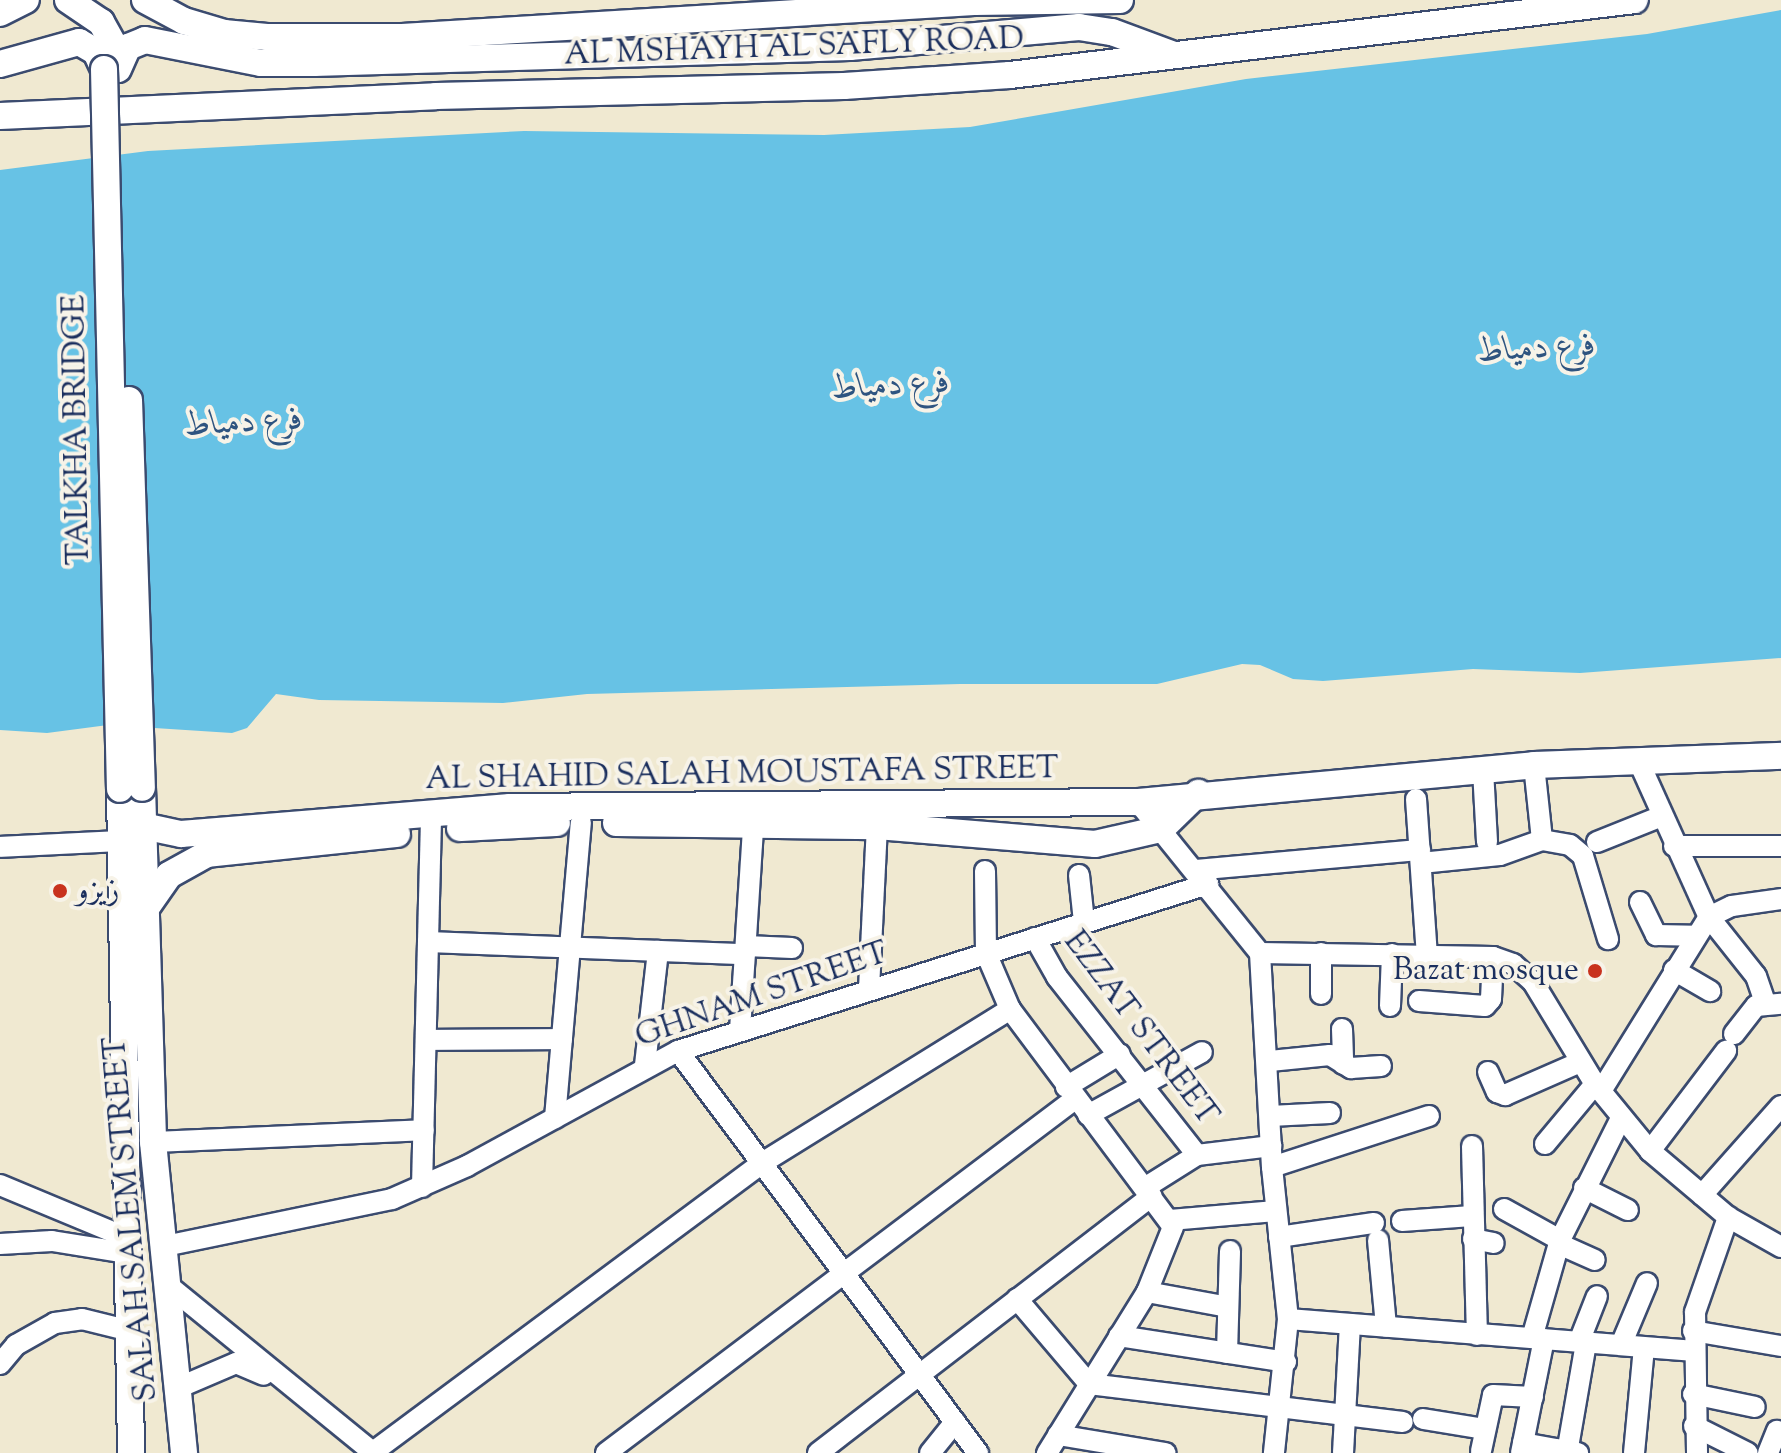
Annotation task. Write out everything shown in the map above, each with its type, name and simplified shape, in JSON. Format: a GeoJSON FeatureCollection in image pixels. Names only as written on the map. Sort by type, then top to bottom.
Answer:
{"type":"FeatureCollection","features":[{"type":"Feature","properties":{"kind":"main road"},"geometry":{"type":"LineString","coordinates":[[0,13],[26,0]]}},
{"type":"Feature","properties":{"kind":"main road","name":"TALKHA BRIDGE"},"geometry":{"type":"LineString","coordinates":[[68,0],[101,22],[113,44],[111,69],[131,788]]}},
{"type":"Feature","properties":{"kind":"main road"},"geometry":{"type":"LineString","coordinates":[[146,0],[198,25],[267,37],[402,37],[748,17],[842,5],[1120,0]]}},
{"type":"Feature","properties":{"kind":"main road","name":"AL MSHAYH AL SAFLY ROAD"},"geometry":{"type":"LineString","coordinates":[[0,116],[436,96],[844,86],[1010,75],[1635,0]]}},
{"type":"Feature","properties":{"kind":"main road"},"geometry":{"type":"LineString","coordinates":[[748,17],[750,50]]}},
{"type":"Feature","properties":{"kind":"main road"},"geometry":{"type":"LineString","coordinates":[[0,64],[79,42],[96,52],[111,69],[128,47],[145,40],[261,63],[850,47],[1079,27],[1145,42],[1176,56]]}},
{"type":"Feature","properties":{"kind":"main road","name":"AL SHAHID SALAH MOUSTAFA STREET"},"geometry":{"type":"LineString","coordinates":[[146,908],[169,875],[207,854],[431,822],[589,805],[1138,802],[1198,793],[1534,765],[1781,756]]}},
{"type":"Feature","properties":{"kind":"main road","name":"SALAH SALEM STREET"},"geometry":{"type":"LineString","coordinates":[[131,788],[143,826],[153,1142],[180,1387],[184,1453]]}},
{"type":"Feature","properties":{"kind":"main road","name":"SALAH SALEM STREET"},"geometry":{"type":"LineString","coordinates":[[131,788],[120,841],[131,1453]]}},
{"type":"Feature","properties":{"kind":"main road"},"geometry":{"type":"LineString","coordinates":[[1161,829],[1198,793]]}},
{"type":"Feature","properties":{"kind":"main road","name":"AL SHAHID SALAH MOUSTAFA STREET"},"geometry":{"type":"LineString","coordinates":[[143,826],[181,834],[431,822],[877,826],[1095,844],[1161,829]]}},
{"type":"Feature","properties":{"kind":"street"},"geometry":{"type":"LineString","coordinates":[[1638,760],[1674,846],[1709,917],[1756,976],[1773,1003],[1756,1006],[1650,1151]]}},
{"type":"Feature","properties":{"kind":"street"},"geometry":{"type":"LineString","coordinates":[[1534,765],[1542,840],[1570,845],[1583,856],[1608,939]]}},
{"type":"Feature","properties":{"kind":"street"},"geometry":{"type":"LineString","coordinates":[[1483,770],[1487,842]]}},
{"type":"Feature","properties":{"kind":"street"},"geometry":{"type":"LineString","coordinates":[[1416,799],[1427,955]]}},
{"type":"Feature","properties":{"kind":"street"},"geometry":{"type":"LineString","coordinates":[[1138,802],[1260,953],[1270,1061],[1271,1157],[1288,1319],[1286,1362],[1274,1453]]}},
{"type":"Feature","properties":{"kind":"street"},"geometry":{"type":"LineString","coordinates":[[1597,842],[1662,816]]}},
{"type":"Feature","properties":{"kind":"street"},"geometry":{"type":"LineString","coordinates":[[422,1187],[431,822]]}},
{"type":"Feature","properties":{"kind":"street"},"geometry":{"type":"LineString","coordinates":[[555,1118],[581,822]]}},
{"type":"Feature","properties":{"kind":"street"},"geometry":{"type":"LineString","coordinates":[[869,989],[877,826]]}},
{"type":"Feature","properties":{"kind":"street"},"geometry":{"type":"LineString","coordinates":[[740,1030],[753,827]]}},
{"type":"Feature","properties":{"kind":"street","name":"GHNAM STREET"},"geometry":{"type":"LineString","coordinates":[[165,1246],[392,1199],[422,1187],[555,1118],[645,1065],[678,1051],[1084,922],[1201,877],[1421,857],[1500,855],[1542,840]]}},
{"type":"Feature","properties":{"kind":"street"},"geometry":{"type":"LineString","coordinates":[[0,847],[120,841]]}},
{"type":"Feature","properties":{"kind":"street"},"geometry":{"type":"LineString","coordinates":[[1674,846],[1781,846]]}},
{"type":"Feature","properties":{"kind":"street"},"geometry":{"type":"LineString","coordinates":[[985,871],[986,953],[1010,1009],[1170,1220],[1173,1235],[1147,1292],[1047,1453]]}},
{"type":"Feature","properties":{"kind":"street"},"geometry":{"type":"LineString","coordinates":[[1079,875],[1084,922]]}},
{"type":"Feature","properties":{"kind":"street"},"geometry":{"type":"LineString","coordinates":[[1545,1144],[1598,1087],[1709,917],[1732,906],[1781,899]]}},
{"type":"Feature","properties":{"kind":"street"},"geometry":{"type":"LineString","coordinates":[[1640,902],[1656,935],[1695,936]]}},
{"type":"Feature","properties":{"kind":"street","name":"EZZAT STREET"},"geometry":{"type":"LineString","coordinates":[[1035,938],[1057,977],[1197,1155]]}},
{"type":"Feature","properties":{"kind":"street"},"geometry":{"type":"LineString","coordinates":[[428,942],[658,951],[792,948]]}},
{"type":"Feature","properties":{"kind":"street"},"geometry":{"type":"LineString","coordinates":[[645,1065],[658,951]]}},
{"type":"Feature","properties":{"kind":"street"},"geometry":{"type":"LineString","coordinates":[[1260,953],[1493,957],[1524,970],[1580,1062],[1650,1151],[1728,1217],[1781,1247]]}},
{"type":"Feature","properties":{"kind":"street"},"geometry":{"type":"LineString","coordinates":[[1321,953],[1321,994]]}},
{"type":"Feature","properties":{"kind":"street"},"geometry":{"type":"LineString","coordinates":[[1390,1006],[1392,954]]}},
{"type":"Feature","properties":{"kind":"street"},"geometry":{"type":"LineString","coordinates":[[1419,1001],[1485,1006],[1491,999],[1493,957]]}},
{"type":"Feature","properties":{"kind":"street"},"geometry":{"type":"LineString","coordinates":[[1674,970],[1710,991]]}},
{"type":"Feature","properties":{"kind":"street"},"geometry":{"type":"LineString","coordinates":[[169,1286],[374,1452],[762,1163],[1010,1009]]}},
{"type":"Feature","properties":{"kind":"street"},"geometry":{"type":"LineString","coordinates":[[1342,1029],[1343,1064]]}},
{"type":"Feature","properties":{"kind":"street"},"geometry":{"type":"LineString","coordinates":[[426,1040],[562,1039]]}},
{"type":"Feature","properties":{"kind":"street"},"geometry":{"type":"LineString","coordinates":[[678,1051],[978,1453]]}},
{"type":"Feature","properties":{"kind":"street"},"geometry":{"type":"LineString","coordinates":[[1077,1100],[1143,1084],[1202,1052]]}},
{"type":"Feature","properties":{"kind":"street"},"geometry":{"type":"LineString","coordinates":[[606,1453],[843,1272],[1077,1100],[1120,1054]]}},
{"type":"Feature","properties":{"kind":"street"},"geometry":{"type":"LineString","coordinates":[[1270,1061],[1330,1055],[1343,1064],[1381,1066]]}},
{"type":"Feature","properties":{"kind":"street"},"geometry":{"type":"LineString","coordinates":[[1488,1072],[1497,1092],[1505,1095],[1580,1062]]}},
{"type":"Feature","properties":{"kind":"street"},"geometry":{"type":"LineString","coordinates":[[1702,1195],[1781,1106]]}},
{"type":"Feature","properties":{"kind":"street"},"geometry":{"type":"LineString","coordinates":[[1270,1116],[1330,1113]]}},
{"type":"Feature","properties":{"kind":"street"},"geometry":{"type":"LineString","coordinates":[[818,1453],[1197,1155],[1271,1157],[1429,1116]]}},
{"type":"Feature","properties":{"kind":"street"},"geometry":{"type":"LineString","coordinates":[[1597,1296],[1582,1342],[1571,1452],[1522,1448],[1533,1397],[1538,1339],[1560,1242],[1621,1118]]}},
{"type":"Feature","properties":{"kind":"street"},"geometry":{"type":"LineString","coordinates":[[153,1142],[424,1130]]}},
{"type":"Feature","properties":{"kind":"street"},"geometry":{"type":"LineString","coordinates":[[1472,1146],[1477,1335]]}},
{"type":"Feature","properties":{"kind":"street"},"geometry":{"type":"LineString","coordinates":[[0,1185],[126,1245]]}},
{"type":"Feature","properties":{"kind":"street"},"geometry":{"type":"LineString","coordinates":[[1584,1188],[1628,1210]]}},
{"type":"Feature","properties":{"kind":"street"},"geometry":{"type":"LineString","coordinates":[[1504,1209],[1595,1260]]}},
{"type":"Feature","properties":{"kind":"street"},"geometry":{"type":"LineString","coordinates":[[1170,1220],[1276,1211]]}},
{"type":"Feature","properties":{"kind":"street"},"geometry":{"type":"LineString","coordinates":[[1402,1221],[1472,1216]]}},
{"type":"Feature","properties":{"kind":"street"},"geometry":{"type":"LineString","coordinates":[[1697,1453],[1692,1341],[1701,1283],[1728,1217]]}},
{"type":"Feature","properties":{"kind":"street"},"geometry":{"type":"LineString","coordinates":[[1279,1237],[1376,1232],[1386,1327]]}},
{"type":"Feature","properties":{"kind":"street"},"geometry":{"type":"LineString","coordinates":[[1473,1239],[1494,1243]]}},
{"type":"Feature","properties":{"kind":"street"},"geometry":{"type":"LineString","coordinates":[[0,1244],[52,1241],[126,1245]]}},
{"type":"Feature","properties":{"kind":"street"},"geometry":{"type":"LineString","coordinates":[[1227,1353],[1230,1251]]}},
{"type":"Feature","properties":{"kind":"street"},"geometry":{"type":"LineString","coordinates":[[1621,1345],[1647,1283]]}},
{"type":"Feature","properties":{"kind":"street"},"geometry":{"type":"LineString","coordinates":[[1147,1292],[1228,1307]]}},
{"type":"Feature","properties":{"kind":"street"},"geometry":{"type":"LineString","coordinates":[[1017,1299],[1089,1384],[1485,1429]]}},
{"type":"Feature","properties":{"kind":"street"},"geometry":{"type":"LineString","coordinates":[[0,1364],[8,1342],[55,1323],[82,1319],[131,1331]]}},
{"type":"Feature","properties":{"kind":"street"},"geometry":{"type":"LineString","coordinates":[[1288,1319],[1644,1347],[1692,1341],[1781,1346]]}},
{"type":"Feature","properties":{"kind":"street"},"geometry":{"type":"LineString","coordinates":[[1343,1453],[1350,1324]]}},
{"type":"Feature","properties":{"kind":"street"},"geometry":{"type":"LineString","coordinates":[[1119,1336],[1286,1362]]}},
{"type":"Feature","properties":{"kind":"street"},"geometry":{"type":"LineString","coordinates":[[1634,1453],[1644,1347]]}},
{"type":"Feature","properties":{"kind":"street"},"geometry":{"type":"LineString","coordinates":[[180,1387],[245,1364],[358,1453]]}},
{"type":"Feature","properties":{"kind":"street"},"geometry":{"type":"LineString","coordinates":[[1481,1451],[1496,1393],[1533,1397]]}},
{"type":"Feature","properties":{"kind":"street"},"geometry":{"type":"LineString","coordinates":[[1693,1394],[1755,1407]]}},
{"type":"Feature","properties":{"kind":"street"},"geometry":{"type":"LineString","coordinates":[[930,1453],[955,1422]]}},
{"type":"Feature","properties":{"kind":"street"},"geometry":{"type":"LineString","coordinates":[[1694,1426],[1748,1453]]}},
{"type":"Feature","properties":{"kind":"street"},"geometry":{"type":"LineString","coordinates":[[1768,1453],[1777,1431]]}},
{"type":"Feature","properties":{"kind":"street"},"geometry":{"type":"LineString","coordinates":[[1058,1435],[1166,1453]]}},
{"type":"Feature","properties":{"kind":"water","name":"فرع دمياط"},"geometry":{"type":"Polygon","coordinates":[[[1781,10],[1781,658],[1580,673],[1473,669],[1323,681],[1293,679],[1260,665],[1242,664],[1157,684],[960,684],[587,694],[503,703],[319,700],[276,694],[247,728],[232,733],[108,725],[47,733],[0,730],[0,170],[148,151],[524,131],[824,135],[970,127],[1246,79],[1647,34],[1781,10]]]}},
{"type":"Feature","properties":{"kind":"place","name":"زيزو"},"geometry":{"type":"Point","coordinates":[60,891]}},
{"type":"Feature","properties":{"kind":"place","name":"Bazat mosque"},"geometry":{"type":"Point","coordinates":[1595,971]}}]}
